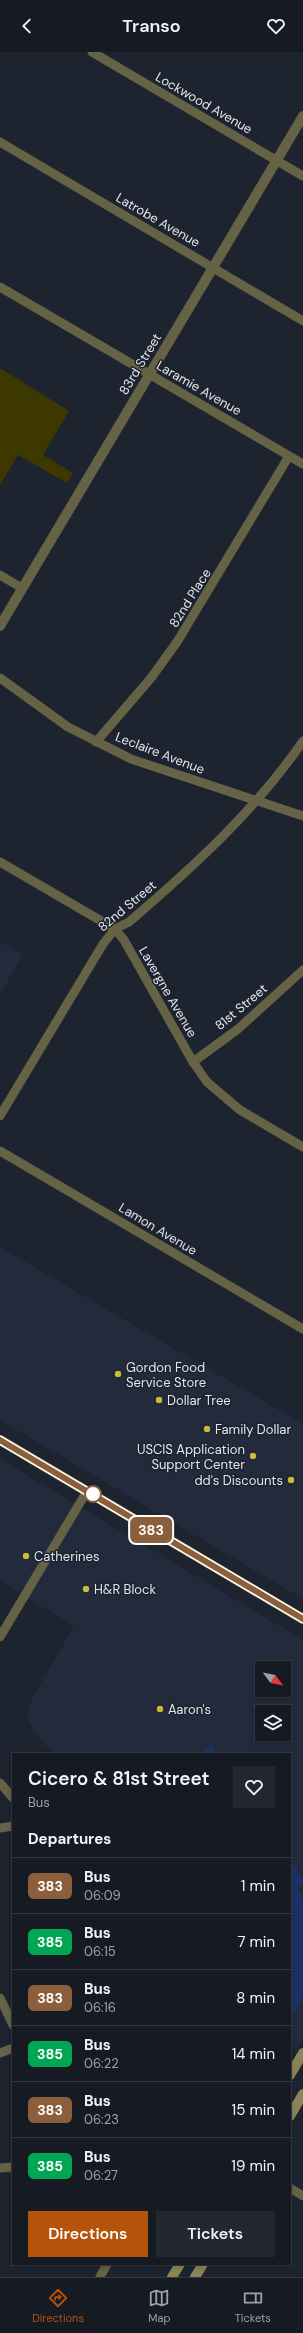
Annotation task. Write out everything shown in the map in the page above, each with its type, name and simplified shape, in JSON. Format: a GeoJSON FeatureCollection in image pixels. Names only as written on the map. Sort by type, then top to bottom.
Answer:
{"type":"FeatureCollection","features":[{"type":"Feature","properties":{"kind":"main road"},"geometry":{"type":"LineString","coordinates":[[0,1440],[303,1619]]}},
{"type":"Feature","properties":{"kind":"main road"},"geometry":{"type":"LineString","coordinates":[[291,2073],[303,2053]]}},
{"type":"Feature","properties":{"kind":"main road"},"geometry":{"type":"LineString","coordinates":[[291,2112],[303,2094]]}},
{"type":"Feature","properties":{"kind":"main road"},"geometry":{"type":"LineString","coordinates":[[172,2277],[179,2265]]}},
{"type":"Feature","properties":{"kind":"main road"},"geometry":{"type":"LineString","coordinates":[[199,2276],[203,2265]]}},
{"type":"Feature","properties":{"kind":"street","name":"Lockwood Avenue"},"geometry":{"type":"LineString","coordinates":[[92,52],[303,176]]}},
{"type":"Feature","properties":{"kind":"street","name":"83rd Street"},"geometry":{"type":"LineString","coordinates":[[0,626],[303,116]]}},
{"type":"Feature","properties":{"kind":"street","name":"Latrobe Avenue"},"geometry":{"type":"LineString","coordinates":[[0,142],[303,321]]}},
{"type":"Feature","properties":{"kind":"street","name":"Laramie Avenue"},"geometry":{"type":"LineString","coordinates":[[0,287],[303,464]]}},
{"type":"Feature","properties":{"kind":"street","name":"82nd Place"},"geometry":{"type":"LineString","coordinates":[[96,742],[151,678],[177,642],[290,456]]}},
{"type":"Feature","properties":{"kind":"street"},"geometry":{"type":"LineString","coordinates":[[0,575],[22,588]]}},
{"type":"Feature","properties":{"kind":"street","name":"Leclaire Avenue"},"geometry":{"type":"LineString","coordinates":[[0,678],[68,727],[131,759],[303,816]]}},
{"type":"Feature","properties":{"kind":"street","name":"82nd Street"},"geometry":{"type":"LineString","coordinates":[[0,1116],[103,944],[115,929],[128,922],[176,882],[205,855],[258,800],[303,741]]}},
{"type":"Feature","properties":{"kind":"street","name":"Lavergne Avenue"},"geometry":{"type":"LineString","coordinates":[[0,862],[115,929],[124,940],[193,1062],[207,1082],[229,1102],[303,1147]]}},
{"type":"Feature","properties":{"kind":"street","name":"81st Street"},"geometry":{"type":"LineString","coordinates":[[193,1062],[238,1029],[302,973]]}},
{"type":"Feature","properties":{"kind":"street","name":"Lamon Avenue"},"geometry":{"type":"LineString","coordinates":[[0,1151],[303,1329]]}},
{"type":"Feature","properties":{"kind":"street"},"geometry":{"type":"LineString","coordinates":[[0,1637],[87,1491]]}},
{"type":"Feature","properties":{"kind":"street"},"geometry":{"type":"LineString","coordinates":[[0,1783],[12,1797]]}},
{"type":"Feature","properties":{"kind":"street"},"geometry":{"type":"LineString","coordinates":[[0,1828],[12,1826]]}},
{"type":"Feature","properties":{"kind":"street"},"geometry":{"type":"LineString","coordinates":[[0,1998],[12,2024]]}},
{"type":"Feature","properties":{"kind":"street"},"geometry":{"type":"LineString","coordinates":[[0,2053],[12,2048]]}},
{"type":"Feature","properties":{"kind":"street"},"geometry":{"type":"LineString","coordinates":[[0,2168],[12,2167]]}},
{"type":"Feature","properties":{"kind":"street"},"geometry":{"type":"LineString","coordinates":[[291,2189],[303,2196]]}},
{"type":"Feature","properties":{"kind":"street"},"geometry":{"type":"LineString","coordinates":[[100,2277],[106,2265]]}},
{"type":"Feature","properties":{"kind":"shaded area"},"geometry":{"type":"Polygon","coordinates":[[[0,368],[69,411],[43,455],[73,473],[67,483],[18,455],[0,485],[0,368]]]}},
{"type":"Feature","properties":{"kind":"shaded area"},"geometry":{"type":"Polygon","coordinates":[[[0,942],[23,955],[0,994],[0,942]]]}},
{"type":"Feature","properties":{"kind":"shaded area"},"geometry":{"type":"Polygon","coordinates":[[[0,1247],[303,1424],[303,1599],[0,1420],[0,1247]]]}},
{"type":"Feature","properties":{"kind":"shaded area"},"geometry":{"type":"Polygon","coordinates":[[[0,1459],[303,1640],[303,2039],[297,2049],[291,2046],[291,1753],[53,1753],[36,1734],[29,1722],[28,1710],[32,1699],[74,1626],[0,1581],[0,1459]]]}},
{"type":"Feature","properties":{"kind":"building"},"geometry":{"type":"Polygon","coordinates":[[[211,1745],[216,1753],[199,1753],[211,1745]]]}},
{"type":"Feature","properties":{"kind":"building"},"geometry":{"type":"Polygon","coordinates":[[[291,1861],[303,1879],[303,1883],[297,1888],[303,1897],[303,1998],[291,2018],[291,1861]]]}},
{"type":"Feature","properties":{"kind":"bus line","name":"383"},"geometry":{"type":"LineString","coordinates":[[0,1440],[303,1619]]}},
{"type":"Feature","properties":{"kind":"place","name":"Gordon Food Service Store"},"geometry":{"type":"Point","coordinates":[118,1374]}},
{"type":"Feature","properties":{"kind":"place","name":"Dollar Tree"},"geometry":{"type":"Point","coordinates":[159,1400]}},
{"type":"Feature","properties":{"kind":"place","name":"Family Dollar"},"geometry":{"type":"Point","coordinates":[207,1429]}},
{"type":"Feature","properties":{"kind":"place","name":"USCIS Application Support Center"},"geometry":{"type":"Point","coordinates":[253,1456]}},
{"type":"Feature","properties":{"kind":"place","name":"dd's Discounts"},"geometry":{"type":"Point","coordinates":[291,1480]}},
{"type":"Feature","properties":{"kind":"place","name":"Catherines"},"geometry":{"type":"Point","coordinates":[26,1556]}},
{"type":"Feature","properties":{"kind":"place","name":"H&R Block"},"geometry":{"type":"Point","coordinates":[86,1589]}},
{"type":"Feature","properties":{"kind":"place","name":"Aaron's"},"geometry":{"type":"Point","coordinates":[160,1709]}}]}
